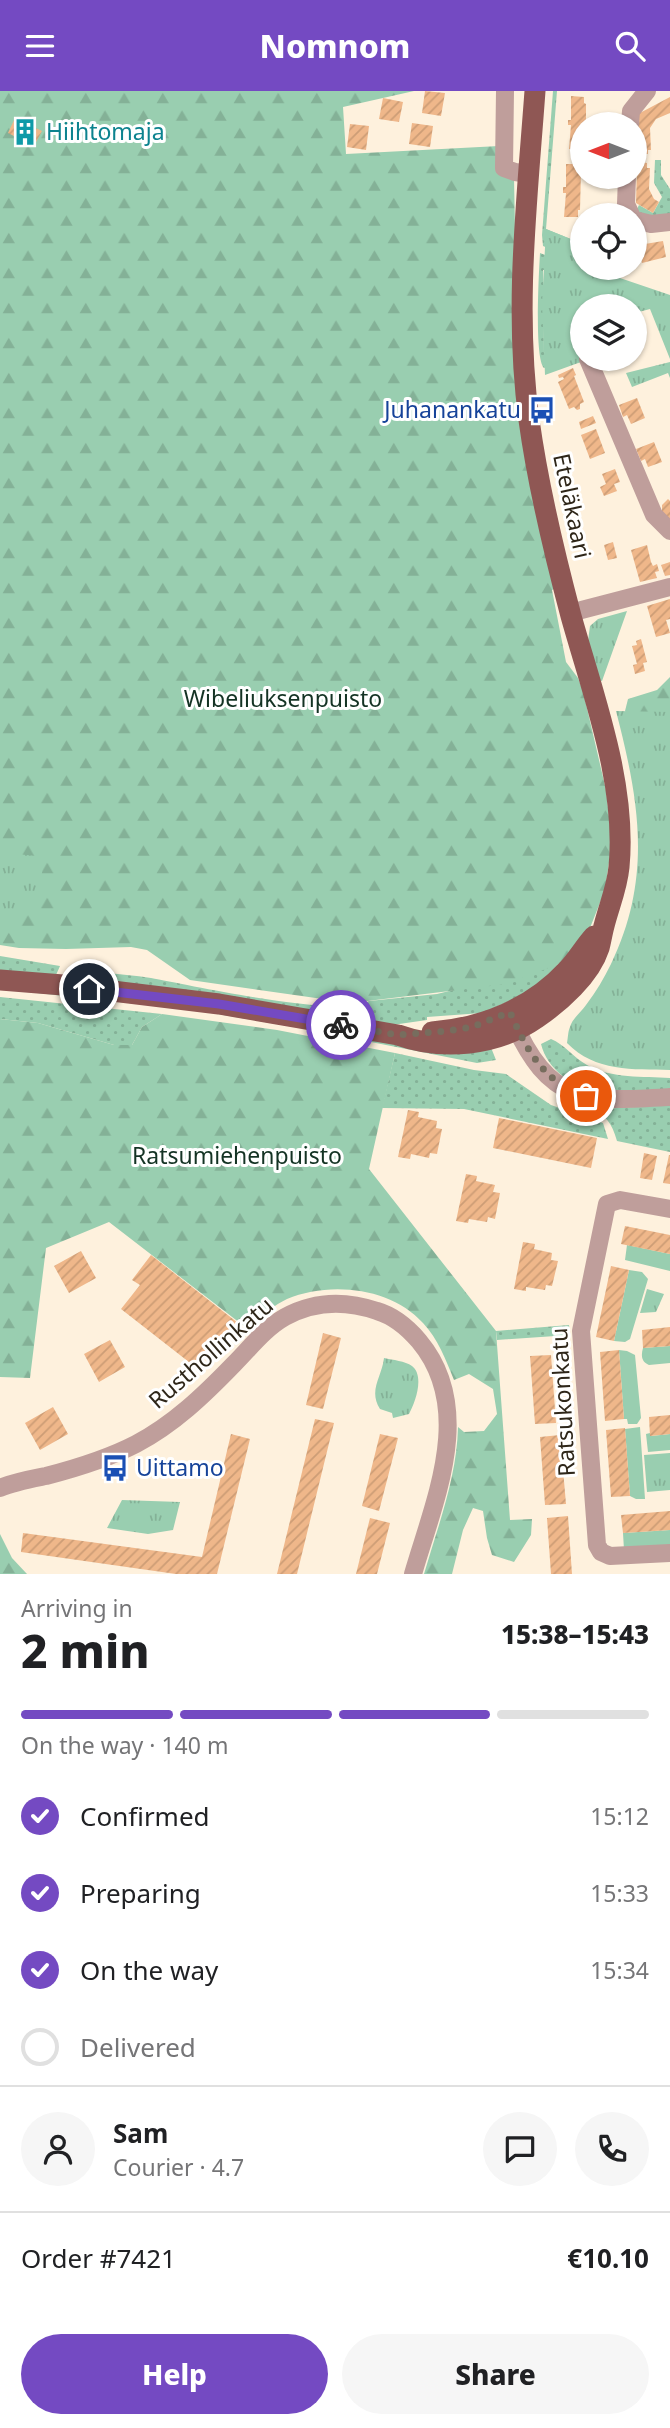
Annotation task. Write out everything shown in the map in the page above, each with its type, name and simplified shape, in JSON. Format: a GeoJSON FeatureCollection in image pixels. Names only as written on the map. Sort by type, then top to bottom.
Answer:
{"type":"FeatureCollection","features":[{"type":"Feature","properties":{"kind":"main road","name":"Eteläkaari"},"geometry":{"type":"LineString","coordinates":[[0,980],[219,1004],[398,1035],[446,1031],[513,1021],[532,1000],[558,979],[604,924],[619,870],[619,810],[600,720],[551,537],[535,459],[525,383],[521,305],[535,91]]}},
{"type":"Feature","properties":{"kind":"street"},"geometry":{"type":"LineString","coordinates":[[505,91],[504,167],[529,174]]}},
{"type":"Feature","properties":{"kind":"street"},"geometry":{"type":"LineString","coordinates":[[631,112],[647,91]]}},
{"type":"Feature","properties":{"kind":"street"},"geometry":{"type":"LineString","coordinates":[[647,223],[670,222]]}},
{"type":"Feature","properties":{"kind":"street"},"geometry":{"type":"LineString","coordinates":[[593,371],[654,515],[670,531]]}},
{"type":"Feature","properties":{"kind":"street"},"geometry":{"type":"LineString","coordinates":[[570,613],[670,587]]}},
{"type":"Feature","properties":{"kind":"street"},"geometry":{"type":"LineString","coordinates":[[513,1021],[543,1071],[569,1090],[610,1100],[670,1097]]}},
{"type":"Feature","properties":{"kind":"street","name":"Ratsukonkatu"},"geometry":{"type":"LineString","coordinates":[[670,1209],[620,1199],[607,1204],[581,1331],[597,1545],[601,1552],[610,1556],[670,1553]]}},
{"type":"Feature","properties":{"kind":"street","name":"Rusthollinkatu"},"geometry":{"type":"LineString","coordinates":[[0,1488],[109,1457],[157,1431],[201,1397],[263,1333],[285,1317],[321,1304],[364,1307],[393,1319],[415,1336],[435,1364],[445,1397],[448,1435],[444,1467],[413,1574]]}},
{"type":"Feature","properties":{"kind":"green space","name":"Wibeliuksenpuisto"},"geometry":{"type":"Polygon","coordinates":[[[0,91],[414,91],[343,107],[346,154],[499,146],[514,177],[515,229],[556,588],[552,590],[566,662],[578,678],[583,691],[606,790],[612,842],[605,890],[588,933],[559,964],[507,984],[351,1003],[190,980],[147,950],[131,947],[66,949],[0,945],[0,91]]]}},
{"type":"Feature","properties":{"kind":"green space"},"geometry":{"type":"Polygon","coordinates":[[[553,91],[557,91],[546,229],[570,239],[570,252],[564,255],[543,246],[553,91]]]}},
{"type":"Feature","properties":{"kind":"green space"},"geometry":{"type":"Polygon","coordinates":[[[655,160],[661,160],[661,175],[670,189],[670,216],[647,216],[647,210],[653,213],[662,197],[654,183],[655,160]]]}},
{"type":"Feature","properties":{"kind":"green space"},"geometry":{"type":"Polygon","coordinates":[[[546,229],[570,239],[570,280],[626,280],[670,295],[670,359],[650,309],[647,310],[647,294],[570,294],[570,366],[545,375],[542,304],[546,229]]]}},
{"type":"Feature","properties":{"kind":"green space"},"geometry":{"type":"Polygon","coordinates":[[[540,253],[570,264],[570,268],[543,270],[544,353],[564,360],[544,368],[539,348],[540,253]]]}},
{"type":"Feature","properties":{"kind":"green space"},"geometry":{"type":"Polygon","coordinates":[[[670,362],[670,378],[668,373],[632,387],[626,373],[647,371],[647,368],[670,362]]]}},
{"type":"Feature","properties":{"kind":"green space"},"geometry":{"type":"Polygon","coordinates":[[[627,611],[602,681],[598,680],[588,641],[590,626],[598,619],[627,611]]]}},
{"type":"Feature","properties":{"kind":"green space"},"geometry":{"type":"Polygon","coordinates":[[[670,677],[670,787],[625,711],[628,699],[657,690],[670,677]]]}},
{"type":"Feature","properties":{"kind":"green space"},"geometry":{"type":"Polygon","coordinates":[[[616,711],[670,712],[670,1070],[629,1069],[602,1064],[567,1043],[573,1021],[603,980],[611,964],[633,900],[638,838],[636,807],[616,711]]]}},
{"type":"Feature","properties":{"kind":"green space"},"geometry":{"type":"Polygon","coordinates":[[[0,852],[44,857],[39,895],[0,917],[0,852]]]}},
{"type":"Feature","properties":{"kind":"green space"},"geometry":{"type":"Polygon","coordinates":[[[0,956],[60,966],[56,975],[0,972],[0,956]]]}},
{"type":"Feature","properties":{"kind":"green space"},"geometry":{"type":"Polygon","coordinates":[[[559,964],[544,986],[482,1013],[427,1017],[427,1020],[392,1025],[71,976],[76,971],[103,972],[264,999],[329,1006],[437,994],[559,964]]]}},
{"type":"Feature","properties":{"kind":"green space"},"geometry":{"type":"Polygon","coordinates":[[[0,986],[490,1045],[496,1060],[477,1063],[193,1010],[0,989],[0,986]]]}},
{"type":"Feature","properties":{"kind":"green space"},"geometry":{"type":"Polygon","coordinates":[[[0,997],[162,1014],[142,1027],[132,1045],[114,1045],[38,1023],[0,1019],[0,997]]]}},
{"type":"Feature","properties":{"kind":"green space","name":"Ratsumiehenpuisto"},"geometry":{"type":"Polygon","coordinates":[[[162,1014],[277,1030],[395,1053],[369,1169],[496,1331],[510,1520],[532,1519],[531,1535],[514,1562],[492,1555],[483,1511],[473,1508],[463,1530],[452,1574],[424,1574],[450,1483],[458,1427],[464,1432],[484,1431],[497,1414],[493,1389],[469,1374],[454,1380],[445,1357],[423,1323],[410,1311],[377,1295],[340,1289],[304,1293],[276,1305],[249,1330],[109,1222],[46,1248],[30,1378],[0,1377],[0,1019],[38,1023],[114,1045],[132,1045],[142,1027],[162,1014]]]}},
{"type":"Feature","properties":{"kind":"green space"},"geometry":{"type":"Polygon","coordinates":[[[551,1039],[582,1062],[607,1073],[670,1078],[670,1089],[623,1093],[588,1090],[570,1081],[549,1061],[541,1044],[551,1039]]]}},
{"type":"Feature","properties":{"kind":"green space"},"geometry":{"type":"Polygon","coordinates":[[[395,1053],[506,1074],[551,1105],[603,1123],[608,1139],[464,1109],[382,1108],[395,1053]]]}},
{"type":"Feature","properties":{"kind":"green space"},"geometry":{"type":"Polygon","coordinates":[[[560,1099],[600,1109],[670,1105],[670,1152],[617,1141],[613,1129],[602,1115],[557,1101],[560,1099]]]}},
{"type":"Feature","properties":{"kind":"green space"},"geometry":{"type":"Polygon","coordinates":[[[627,1245],[670,1254],[670,1271],[625,1260],[627,1245]]]}},
{"type":"Feature","properties":{"kind":"green space"},"geometry":{"type":"Polygon","coordinates":[[[629,1270],[642,1272],[648,1279],[630,1339],[625,1342],[614,1341],[629,1270]]]}},
{"type":"Feature","properties":{"kind":"green space"},"geometry":{"type":"Polygon","coordinates":[[[647,1289],[664,1294],[656,1312],[640,1313],[647,1289]]]}},
{"type":"Feature","properties":{"kind":"green space"},"geometry":{"type":"Polygon","coordinates":[[[569,1325],[570,1335],[497,1340],[496,1331],[569,1325]]]}},
{"type":"Feature","properties":{"kind":"green space"},"geometry":{"type":"Polygon","coordinates":[[[670,1346],[670,1363],[649,1365],[643,1360],[643,1348],[670,1346]]]}},
{"type":"Feature","properties":{"kind":"green space"},"geometry":{"type":"Polygon","coordinates":[[[619,1350],[635,1355],[641,1418],[637,1424],[628,1424],[627,1419],[624,1419],[619,1350]]]}},
{"type":"Feature","properties":{"kind":"green space"},"geometry":{"type":"Polygon","coordinates":[[[384,1358],[406,1363],[416,1370],[418,1390],[409,1414],[393,1418],[392,1413],[380,1409],[375,1390],[384,1358]]]}},
{"type":"Feature","properties":{"kind":"green space"},"geometry":{"type":"Polygon","coordinates":[[[640,1427],[645,1499],[630,1496],[625,1429],[640,1427]]]}},
{"type":"Feature","properties":{"kind":"green space"},"geometry":{"type":"Polygon","coordinates":[[[650,1433],[651,1436],[670,1434],[670,1450],[648,1452],[646,1434],[650,1433]]]}},
{"type":"Feature","properties":{"kind":"green space"},"geometry":{"type":"Polygon","coordinates":[[[670,1453],[670,1490],[647,1492],[644,1455],[670,1453]]]}},
{"type":"Feature","properties":{"kind":"green space"},"geometry":{"type":"Polygon","coordinates":[[[122,1500],[180,1502],[173,1530],[148,1534],[107,1528],[122,1500]]]}},
{"type":"Feature","properties":{"kind":"green space"},"geometry":{"type":"Polygon","coordinates":[[[670,1530],[670,1547],[624,1550],[623,1533],[670,1530]]]}},
{"type":"Feature","properties":{"kind":"green space"},"geometry":{"type":"Polygon","coordinates":[[[0,1534],[12,1558],[27,1574],[0,1574],[0,1534]]]}},
{"type":"Feature","properties":{"kind":"building"},"geometry":{"type":"Polygon","coordinates":[[[425,91],[445,93],[441,116],[422,113],[425,91]]]}},
{"type":"Feature","properties":{"kind":"building"},"geometry":{"type":"Polygon","coordinates":[[[571,96],[584,97],[586,112],[571,112],[571,96]]]}},
{"type":"Feature","properties":{"kind":"building"},"geometry":{"type":"Polygon","coordinates":[[[670,97],[670,113],[656,119],[650,128],[651,150],[648,150],[648,112],[642,112],[670,97]]]}},
{"type":"Feature","properties":{"kind":"building"},"geometry":{"type":"Polygon","coordinates":[[[383,98],[403,102],[399,122],[379,119],[383,98]]]}},
{"type":"Feature","properties":{"kind":"building","name":"Hiihtomaja"},"geometry":{"type":"Polygon","coordinates":[[[15,118],[42,131],[34,146],[8,133],[15,118]]]}},
{"type":"Feature","properties":{"kind":"building"},"geometry":{"type":"Polygon","coordinates":[[[412,123],[433,126],[430,147],[409,144],[412,123]]]}},
{"type":"Feature","properties":{"kind":"building"},"geometry":{"type":"Polygon","coordinates":[[[350,124],[369,126],[366,150],[347,147],[350,124]]]}},
{"type":"Feature","properties":{"kind":"building"},"geometry":{"type":"Polygon","coordinates":[[[566,164],[570,164],[570,189],[581,189],[580,203],[570,203],[570,217],[564,217],[566,193],[563,193],[563,187],[566,187],[566,164]]]}},
{"type":"Feature","properties":{"kind":"building"},"geometry":{"type":"Polygon","coordinates":[[[650,168],[649,189],[654,199],[659,202],[653,213],[647,209],[647,203],[636,203],[636,189],[648,189],[650,168]]]}},
{"type":"Feature","properties":{"kind":"building"},"geometry":{"type":"Polygon","coordinates":[[[663,241],[666,257],[647,262],[647,244],[663,241]]]}},
{"type":"Feature","properties":{"kind":"building"},"geometry":{"type":"Polygon","coordinates":[[[570,369],[574,371],[584,402],[580,404],[580,409],[569,409],[558,382],[564,379],[558,375],[570,369]]]}},
{"type":"Feature","properties":{"kind":"building"},"geometry":{"type":"Polygon","coordinates":[[[637,398],[645,418],[631,424],[627,415],[623,417],[619,405],[637,398]]]}},
{"type":"Feature","properties":{"kind":"building"},"geometry":{"type":"Polygon","coordinates":[[[593,416],[596,423],[581,429],[579,422],[593,416]]]}},
{"type":"Feature","properties":{"kind":"building"},"geometry":{"type":"Polygon","coordinates":[[[596,429],[605,453],[590,459],[581,435],[596,429]]]}},
{"type":"Feature","properties":{"kind":"building"},"geometry":{"type":"Polygon","coordinates":[[[654,442],[662,462],[648,467],[645,459],[641,461],[636,449],[654,442]]]}},
{"type":"Feature","properties":{"kind":"building"},"geometry":{"type":"Polygon","coordinates":[[[615,469],[620,482],[614,484],[617,491],[604,496],[600,487],[606,484],[602,474],[615,469]]]}},
{"type":"Feature","properties":{"kind":"building"},"geometry":{"type":"Polygon","coordinates":[[[668,499],[670,520],[662,512],[662,505],[668,499]]]}},
{"type":"Feature","properties":{"kind":"building"},"geometry":{"type":"Polygon","coordinates":[[[613,542],[617,558],[608,560],[604,545],[613,542]]]}},
{"type":"Feature","properties":{"kind":"building"},"geometry":{"type":"Polygon","coordinates":[[[647,545],[651,562],[653,566],[657,564],[659,571],[655,572],[657,578],[640,582],[631,550],[647,545]]]}},
{"type":"Feature","properties":{"kind":"building"},"geometry":{"type":"Polygon","coordinates":[[[670,562],[670,575],[665,576],[661,565],[670,562]]]}},
{"type":"Feature","properties":{"kind":"building"},"geometry":{"type":"Polygon","coordinates":[[[670,599],[670,619],[666,620],[670,633],[656,637],[647,606],[670,599]]]}},
{"type":"Feature","properties":{"kind":"building"},"geometry":{"type":"Polygon","coordinates":[[[641,639],[647,662],[643,663],[645,671],[635,674],[633,665],[637,664],[632,646],[637,645],[636,641],[641,639]]]}},
{"type":"Feature","properties":{"kind":"building"},"geometry":{"type":"Polygon","coordinates":[[[408,1110],[419,1112],[418,1117],[437,1121],[436,1128],[442,1129],[437,1154],[430,1153],[429,1158],[411,1154],[410,1159],[398,1157],[408,1110]]]}},
{"type":"Feature","properties":{"kind":"building"},"geometry":{"type":"Polygon","coordinates":[[[499,1118],[597,1138],[591,1168],[493,1148],[499,1118]]]}},
{"type":"Feature","properties":{"kind":"building"},"geometry":{"type":"Polygon","coordinates":[[[644,1153],[657,1156],[652,1180],[640,1178],[644,1153]]]}},
{"type":"Feature","properties":{"kind":"building"},"geometry":{"type":"Polygon","coordinates":[[[670,1155],[670,1184],[663,1183],[670,1155]]]}},
{"type":"Feature","properties":{"kind":"building"},"geometry":{"type":"Polygon","coordinates":[[[466,1174],[477,1176],[476,1181],[495,1185],[493,1192],[500,1193],[495,1219],[488,1217],[487,1222],[469,1219],[468,1223],[456,1221],[466,1174]]]}},
{"type":"Feature","properties":{"kind":"building"},"geometry":{"type":"Polygon","coordinates":[[[625,1226],[670,1235],[670,1254],[621,1244],[625,1226]]]}},
{"type":"Feature","properties":{"kind":"building"},"geometry":{"type":"Polygon","coordinates":[[[523,1242],[535,1244],[534,1249],[552,1253],[551,1260],[558,1261],[552,1286],[546,1285],[545,1290],[526,1287],[526,1291],[514,1289],[523,1242]]]}},
{"type":"Feature","properties":{"kind":"building"},"geometry":{"type":"Polygon","coordinates":[[[81,1251],[96,1278],[69,1293],[54,1266],[81,1251]]]}},
{"type":"Feature","properties":{"kind":"building"},"geometry":{"type":"Polygon","coordinates":[[[151,1255],[238,1323],[219,1347],[212,1342],[194,1366],[121,1309],[140,1285],[132,1280],[151,1255]]]}},
{"type":"Feature","properties":{"kind":"building"},"geometry":{"type":"Polygon","coordinates":[[[611,1266],[629,1270],[614,1341],[596,1337],[611,1266]]]}},
{"type":"Feature","properties":{"kind":"building"},"geometry":{"type":"Polygon","coordinates":[[[670,1327],[670,1346],[643,1348],[642,1330],[670,1327]]]}},
{"type":"Feature","properties":{"kind":"building"},"geometry":{"type":"Polygon","coordinates":[[[323,1333],[341,1338],[323,1409],[306,1405],[323,1333]]]}},
{"type":"Feature","properties":{"kind":"building"},"geometry":{"type":"Polygon","coordinates":[[[110,1340],[125,1367],[99,1382],[84,1354],[110,1340]]]}},
{"type":"Feature","properties":{"kind":"building"},"geometry":{"type":"Polygon","coordinates":[[[619,1350],[624,1419],[605,1421],[600,1352],[619,1350]]]}},
{"type":"Feature","properties":{"kind":"building"},"geometry":{"type":"Polygon","coordinates":[[[551,1355],[556,1423],[535,1424],[530,1356],[551,1355]]]}},
{"type":"Feature","properties":{"kind":"building"},"geometry":{"type":"Polygon","coordinates":[[[53,1407],[68,1434],[40,1450],[25,1423],[53,1407]]]}},
{"type":"Feature","properties":{"kind":"building"},"geometry":{"type":"Polygon","coordinates":[[[670,1415],[670,1434],[650,1436],[649,1417],[670,1415]]]}},
{"type":"Feature","properties":{"kind":"building"},"geometry":{"type":"Polygon","coordinates":[[[315,1419],[334,1423],[297,1574],[277,1574],[315,1419]]]}},
{"type":"Feature","properties":{"kind":"building"},"geometry":{"type":"Polygon","coordinates":[[[625,1428],[630,1496],[611,1497],[606,1430],[625,1428]]]}},
{"type":"Feature","properties":{"kind":"building"},"geometry":{"type":"Polygon","coordinates":[[[231,1434],[250,1439],[217,1574],[176,1574],[21,1552],[23,1533],[202,1557],[231,1434]]]}},
{"type":"Feature","properties":{"kind":"building"},"geometry":{"type":"Polygon","coordinates":[[[380,1434],[398,1438],[379,1511],[362,1506],[380,1434]]]}},
{"type":"Feature","properties":{"kind":"building"},"geometry":{"type":"Polygon","coordinates":[[[560,1435],[566,1504],[545,1505],[540,1437],[560,1435]]]}},
{"type":"Feature","properties":{"kind":"building"},"geometry":{"type":"Polygon","coordinates":[[[670,1511],[670,1530],[623,1533],[621,1515],[670,1511]]]}},
{"type":"Feature","properties":{"kind":"building"},"geometry":{"type":"Polygon","coordinates":[[[568,1516],[572,1574],[551,1574],[547,1518],[568,1516]]]}},
{"type":"Feature","properties":{"kind":"building"},"geometry":{"type":"Polygon","coordinates":[[[370,1518],[390,1523],[377,1574],[356,1574],[370,1518]]]}},
{"type":"Feature","properties":{"kind":"way so far"},"geometry":{"type":"LineString","coordinates":[[341,1025],[398,1035],[472,1027],[510,1012],[527,1048],[543,1071],[561,1086],[586,1096]]}},
{"type":"Feature","properties":{"kind":"place","name":"Hiihtomaja"},"geometry":{"type":"Point","coordinates":[25,132]}},
{"type":"Feature","properties":{"kind":"place","name":"Juhanankatu"},"geometry":{"type":"Point","coordinates":[542,410]}},
{"type":"Feature","properties":{"kind":"place","name":"Uittamo"},"geometry":{"type":"Point","coordinates":[115,1468]}},
{"type":"Feature","properties":{"kind":"route"},"geometry":{"type":"LineString","coordinates":[[89,989],[219,1004],[341,1025]]}}]}
